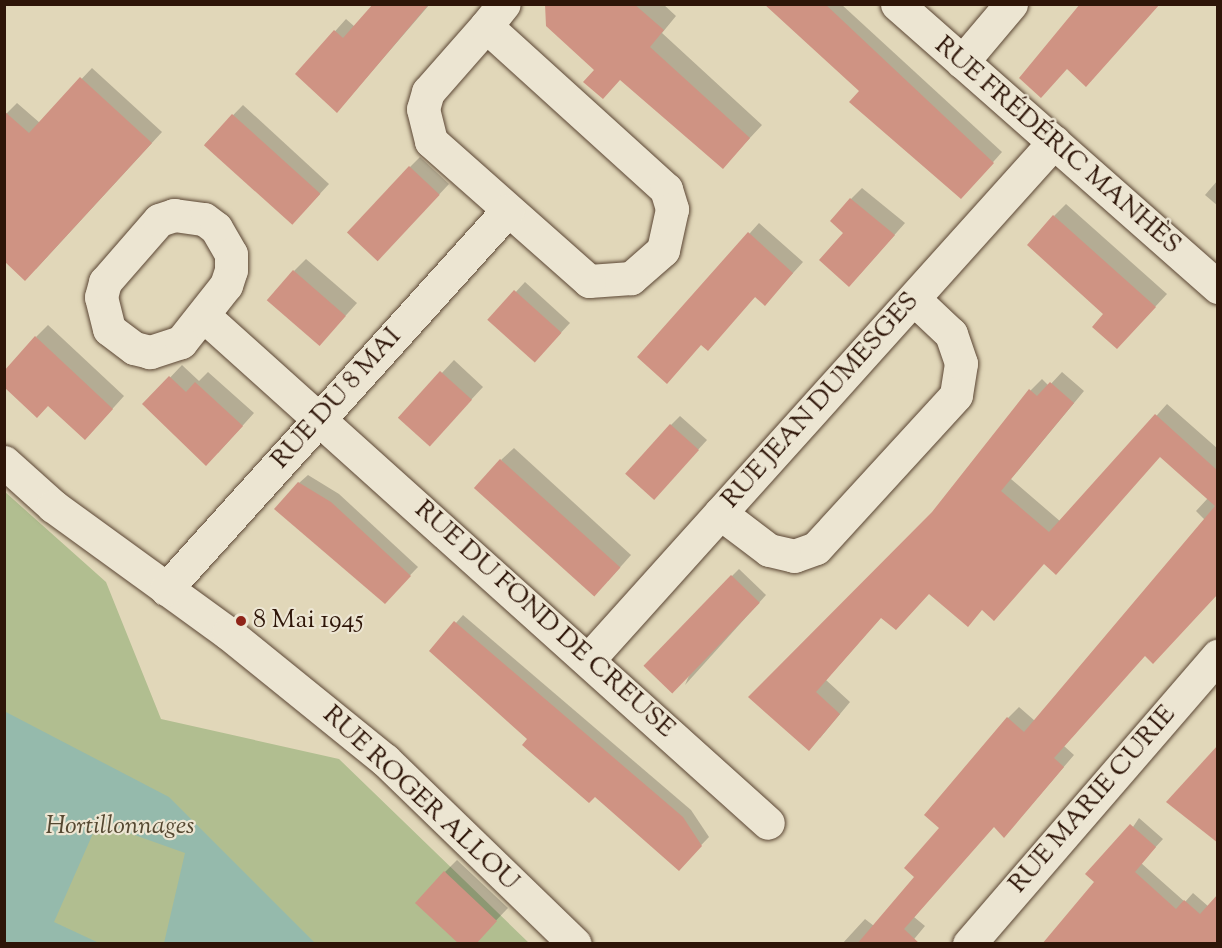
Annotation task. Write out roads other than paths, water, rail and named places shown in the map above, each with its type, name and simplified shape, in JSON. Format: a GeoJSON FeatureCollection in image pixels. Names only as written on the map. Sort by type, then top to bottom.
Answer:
{"type":"FeatureCollection","features":[{"type":"Feature","properties":{"kind":"street","name":"RUE FRÉDÉRIC MANHÈS"},"geometry":{"type":"LineString","coordinates":[[897,4],[1218,287]]}},
{"type":"Feature","properties":{"kind":"street"},"geometry":{"type":"LineString","coordinates":[[962,62],[1011,4]]}},
{"type":"Feature","properties":{"kind":"street"},"geometry":{"type":"LineString","coordinates":[[495,15],[666,189],[672,209],[663,250],[631,278],[610,283],[588,281],[431,141],[424,125],[428,92],[495,15]]}},
{"type":"Feature","properties":{"kind":"street","name":"RUE JEAN DUMESGES"},"geometry":{"type":"LineString","coordinates":[[588,660],[1054,142]]}},
{"type":"Feature","properties":{"kind":"street","name":"RUE DU 8 MAI"},"geometry":{"type":"LineString","coordinates":[[166,589],[508,210]]}},
{"type":"Feature","properties":{"kind":"street"},"geometry":{"type":"LineString","coordinates":[[720,513],[769,550],[794,556],[816,548],[956,395],[961,363],[951,334],[914,299]]}},
{"type":"Feature","properties":{"kind":"street","name":"RUE DU FOND DE CREUSE"},"geometry":{"type":"LineString","coordinates":[[204,316],[768,823]]}},
{"type":"Feature","properties":{"kind":"street","name":"RUE ROGER ALLOU"},"geometry":{"type":"LineString","coordinates":[[4,462],[63,513],[166,589],[385,760],[575,944]]}},
{"type":"Feature","properties":{"kind":"street","name":"RUE MARIE CURIE"},"geometry":{"type":"LineString","coordinates":[[969,944],[1218,656]]}},
{"type":"Feature","properties":{"kind":"place","name":"8 Mai 1945"},"geometry":{"type":"Point","coordinates":[241,621]}},
{"type":"Feature","properties":{"kind":"park label","name":"Hortillonnages"},"geometry":{"type":"Point","coordinates":[120,827]}}]}
